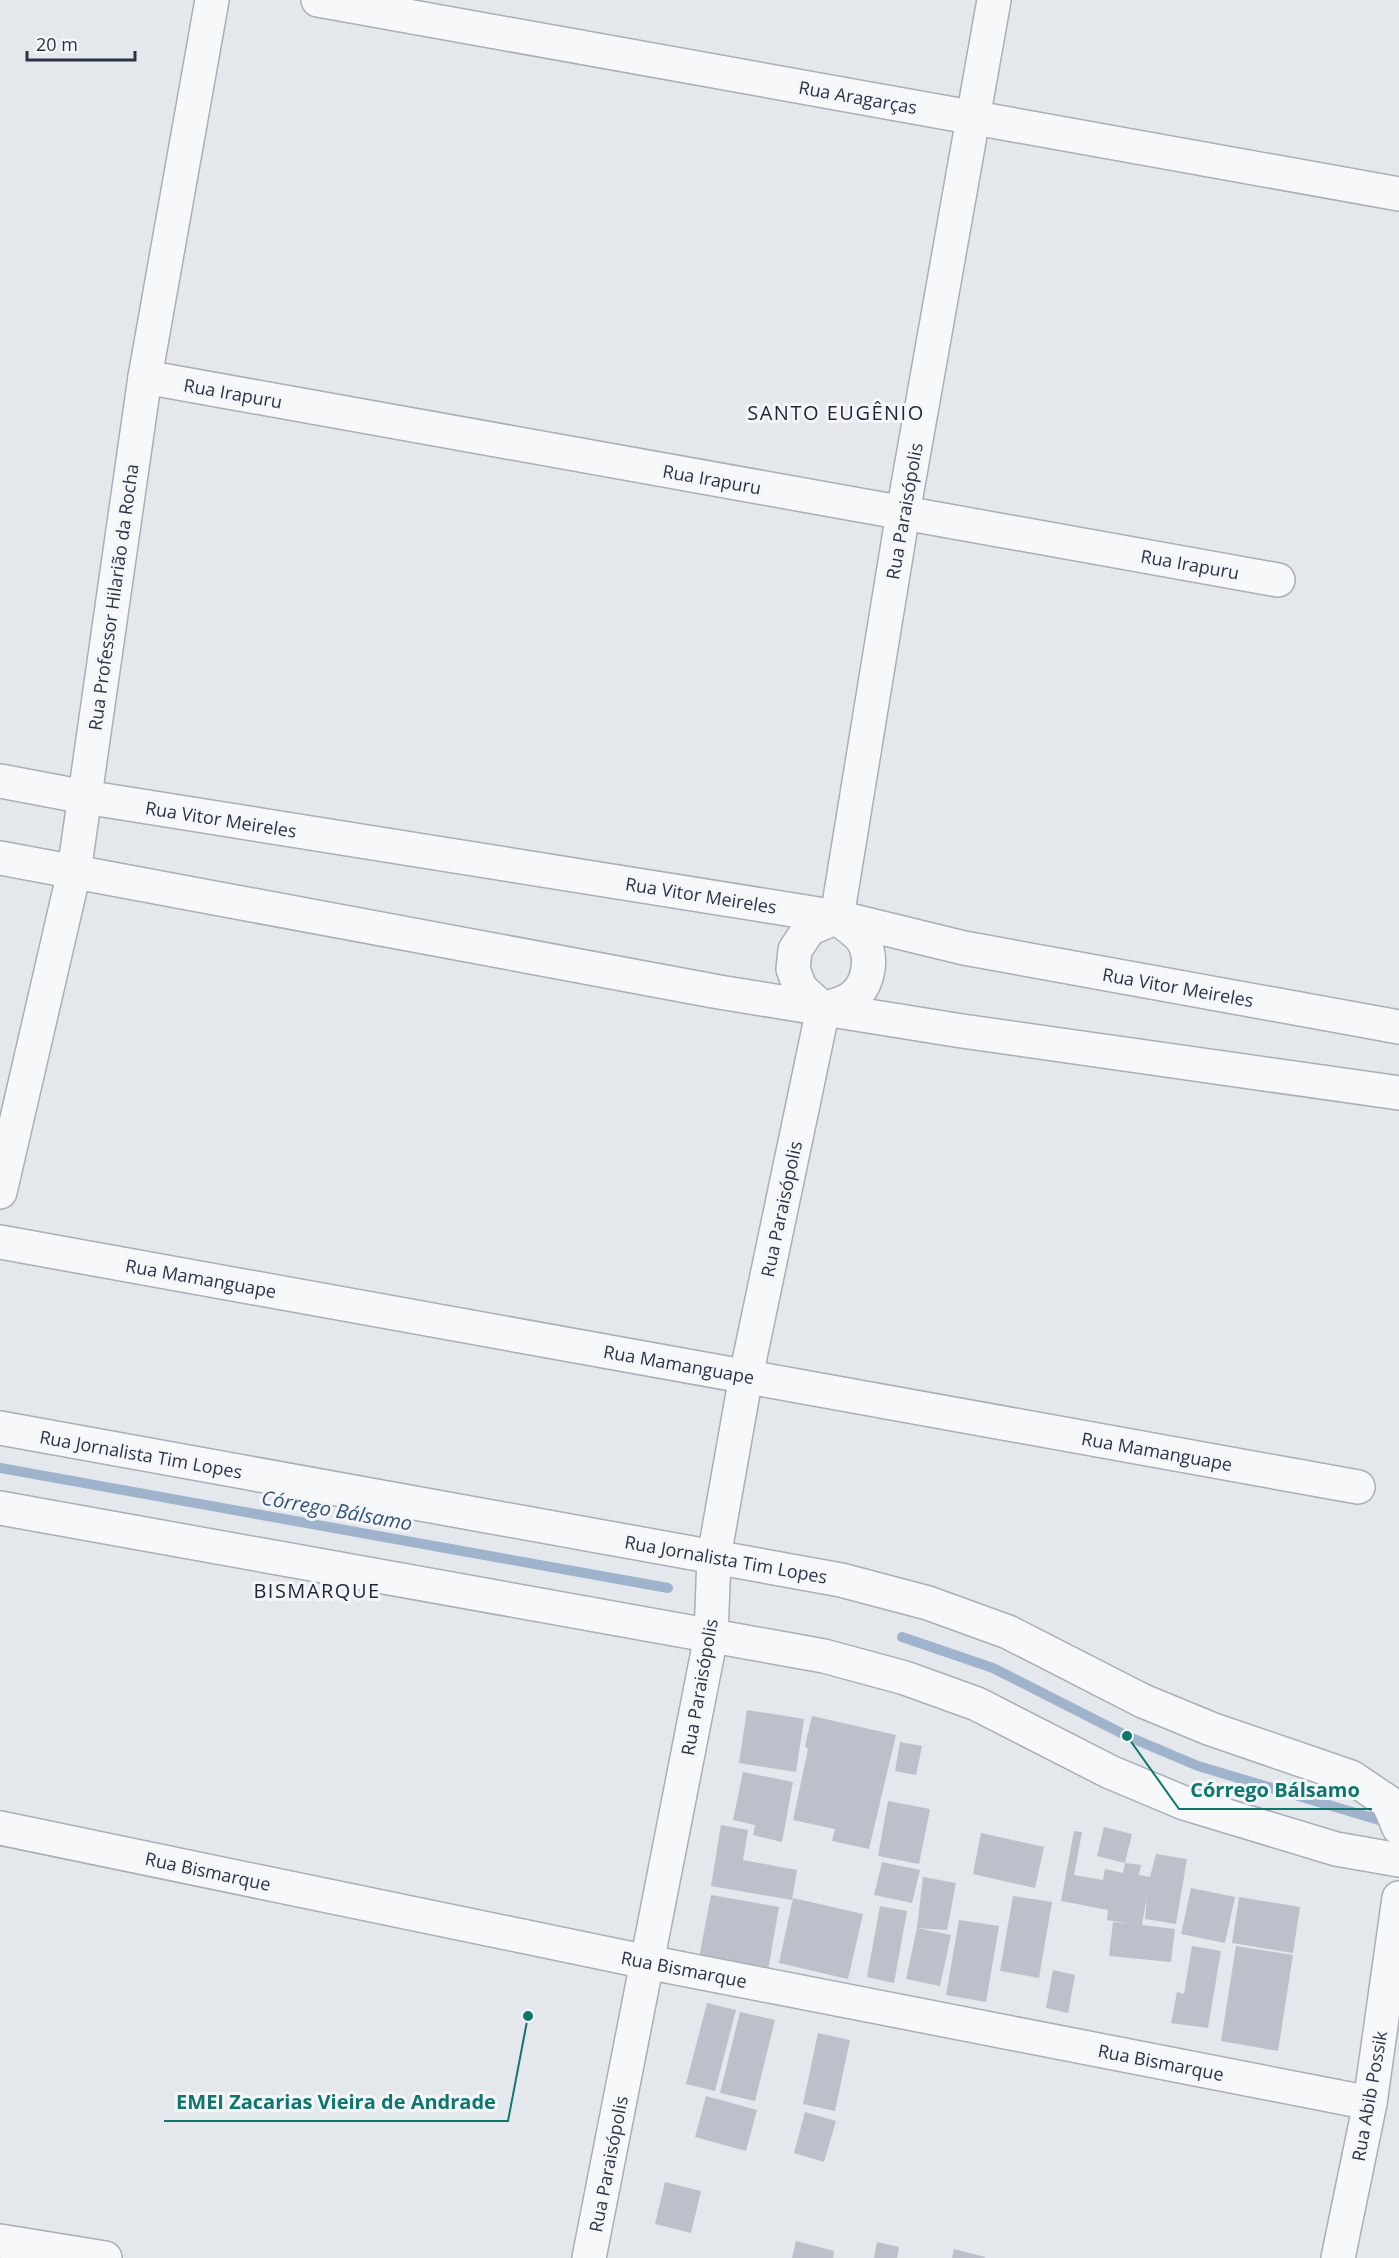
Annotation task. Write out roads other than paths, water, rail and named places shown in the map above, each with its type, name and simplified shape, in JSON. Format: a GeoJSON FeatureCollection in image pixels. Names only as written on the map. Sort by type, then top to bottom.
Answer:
{"type":"FeatureCollection","features":[{"type":"Feature","properties":{"kind":"street","name":"Rua Professor Hilarião da Rocha"},"geometry":{"type":"LineString","coordinates":[[0,1192],[74,872],[145,377],[212,0]]}},
{"type":"Feature","properties":{"kind":"street","name":"Rua Aragarças"},"geometry":{"type":"LineString","coordinates":[[318,0],[1399,194]]}},
{"type":"Feature","properties":{"kind":"street","name":"Rua Paraisópolis"},"geometry":{"type":"LineString","coordinates":[[837,917],[903,513],[994,0]]}},
{"type":"Feature","properties":{"kind":"street","name":"Rua Irapuru"},"geometry":{"type":"LineString","coordinates":[[145,377],[1278,580]]}},
{"type":"Feature","properties":{"kind":"street","name":"Rua Vitor Meireles"},"geometry":{"type":"LineString","coordinates":[[0,781],[85,797],[837,917],[964,948],[1399,1027]]}},
{"type":"Feature","properties":{"kind":"street"},"geometry":{"type":"LineString","coordinates":[[0,858],[719,992],[1399,1093]]}},
{"type":"Feature","properties":{"kind":"street"},"geometry":{"type":"LineString","coordinates":[[837,917],[862,938],[869,954],[868,972],[861,987],[851,999],[823,1009],[800,987],[793,969],[795,950],[809,929],[837,917]]}},
{"type":"Feature","properties":{"kind":"street","name":"Rua Paraisópolis"},"geometry":{"type":"LineString","coordinates":[[589,2258],[711,1636],[714,1557],[746,1376],[823,1009]]}},
{"type":"Feature","properties":{"kind":"street","name":"Rua Mamanguape"},"geometry":{"type":"LineString","coordinates":[[0,1242],[1358,1487]]}},
{"type":"Feature","properties":{"kind":"street","name":"Rua Jornalista Tim Lopes"},"geometry":{"type":"LineString","coordinates":[[0,1428],[841,1580],[928,1603],[1008,1632],[1143,1701],[1211,1730],[1351,1777],[1388,1802],[1399,1828]]}},
{"type":"Feature","properties":{"kind":"street"},"geometry":{"type":"LineString","coordinates":[[0,1508],[824,1656],[905,1678],[977,1704],[1110,1772],[1184,1803],[1336,1849],[1399,1860]]}},
{"type":"Feature","properties":{"kind":"street","name":"Rua Bismarque"},"geometry":{"type":"LineString","coordinates":[[0,1828],[647,1962],[1370,2103]]}},
{"type":"Feature","properties":{"kind":"street","name":"Rua Abib Possik"},"geometry":{"type":"LineString","coordinates":[[1338,2258],[1370,2103],[1399,1898]]}},
{"type":"Feature","properties":{"kind":"street"},"geometry":{"type":"LineString","coordinates":[[0,2241],[105,2258]]}},
{"type":"Feature","properties":{"kind":"waterway","name":"Córrego Bálsamo"},"geometry":{"type":"LineString","coordinates":[[0,1468],[668,1588]]}},
{"type":"Feature","properties":{"kind":"waterway","name":"Córrego Bálsamo"},"geometry":{"type":"LineString","coordinates":[[902,1637],[993,1668],[1127,1736],[1198,1766],[1379,1820]]}},
{"type":"Feature","properties":{"kind":"place","name":"Córrego Bálsamo"},"geometry":{"type":"Point","coordinates":[1127,1736]}},
{"type":"Feature","properties":{"kind":"place","name":"EMEI Zacarias Vieira de Andrade"},"geometry":{"type":"Point","coordinates":[528,2016]}},
{"type":"Feature","properties":{"kind":"district","name":"SANTO EUGÊNIO"},"geometry":{"type":"Point","coordinates":[836,412]}},
{"type":"Feature","properties":{"kind":"district","name":"BISMARQUE"},"geometry":{"type":"Point","coordinates":[317,1590]}}]}
